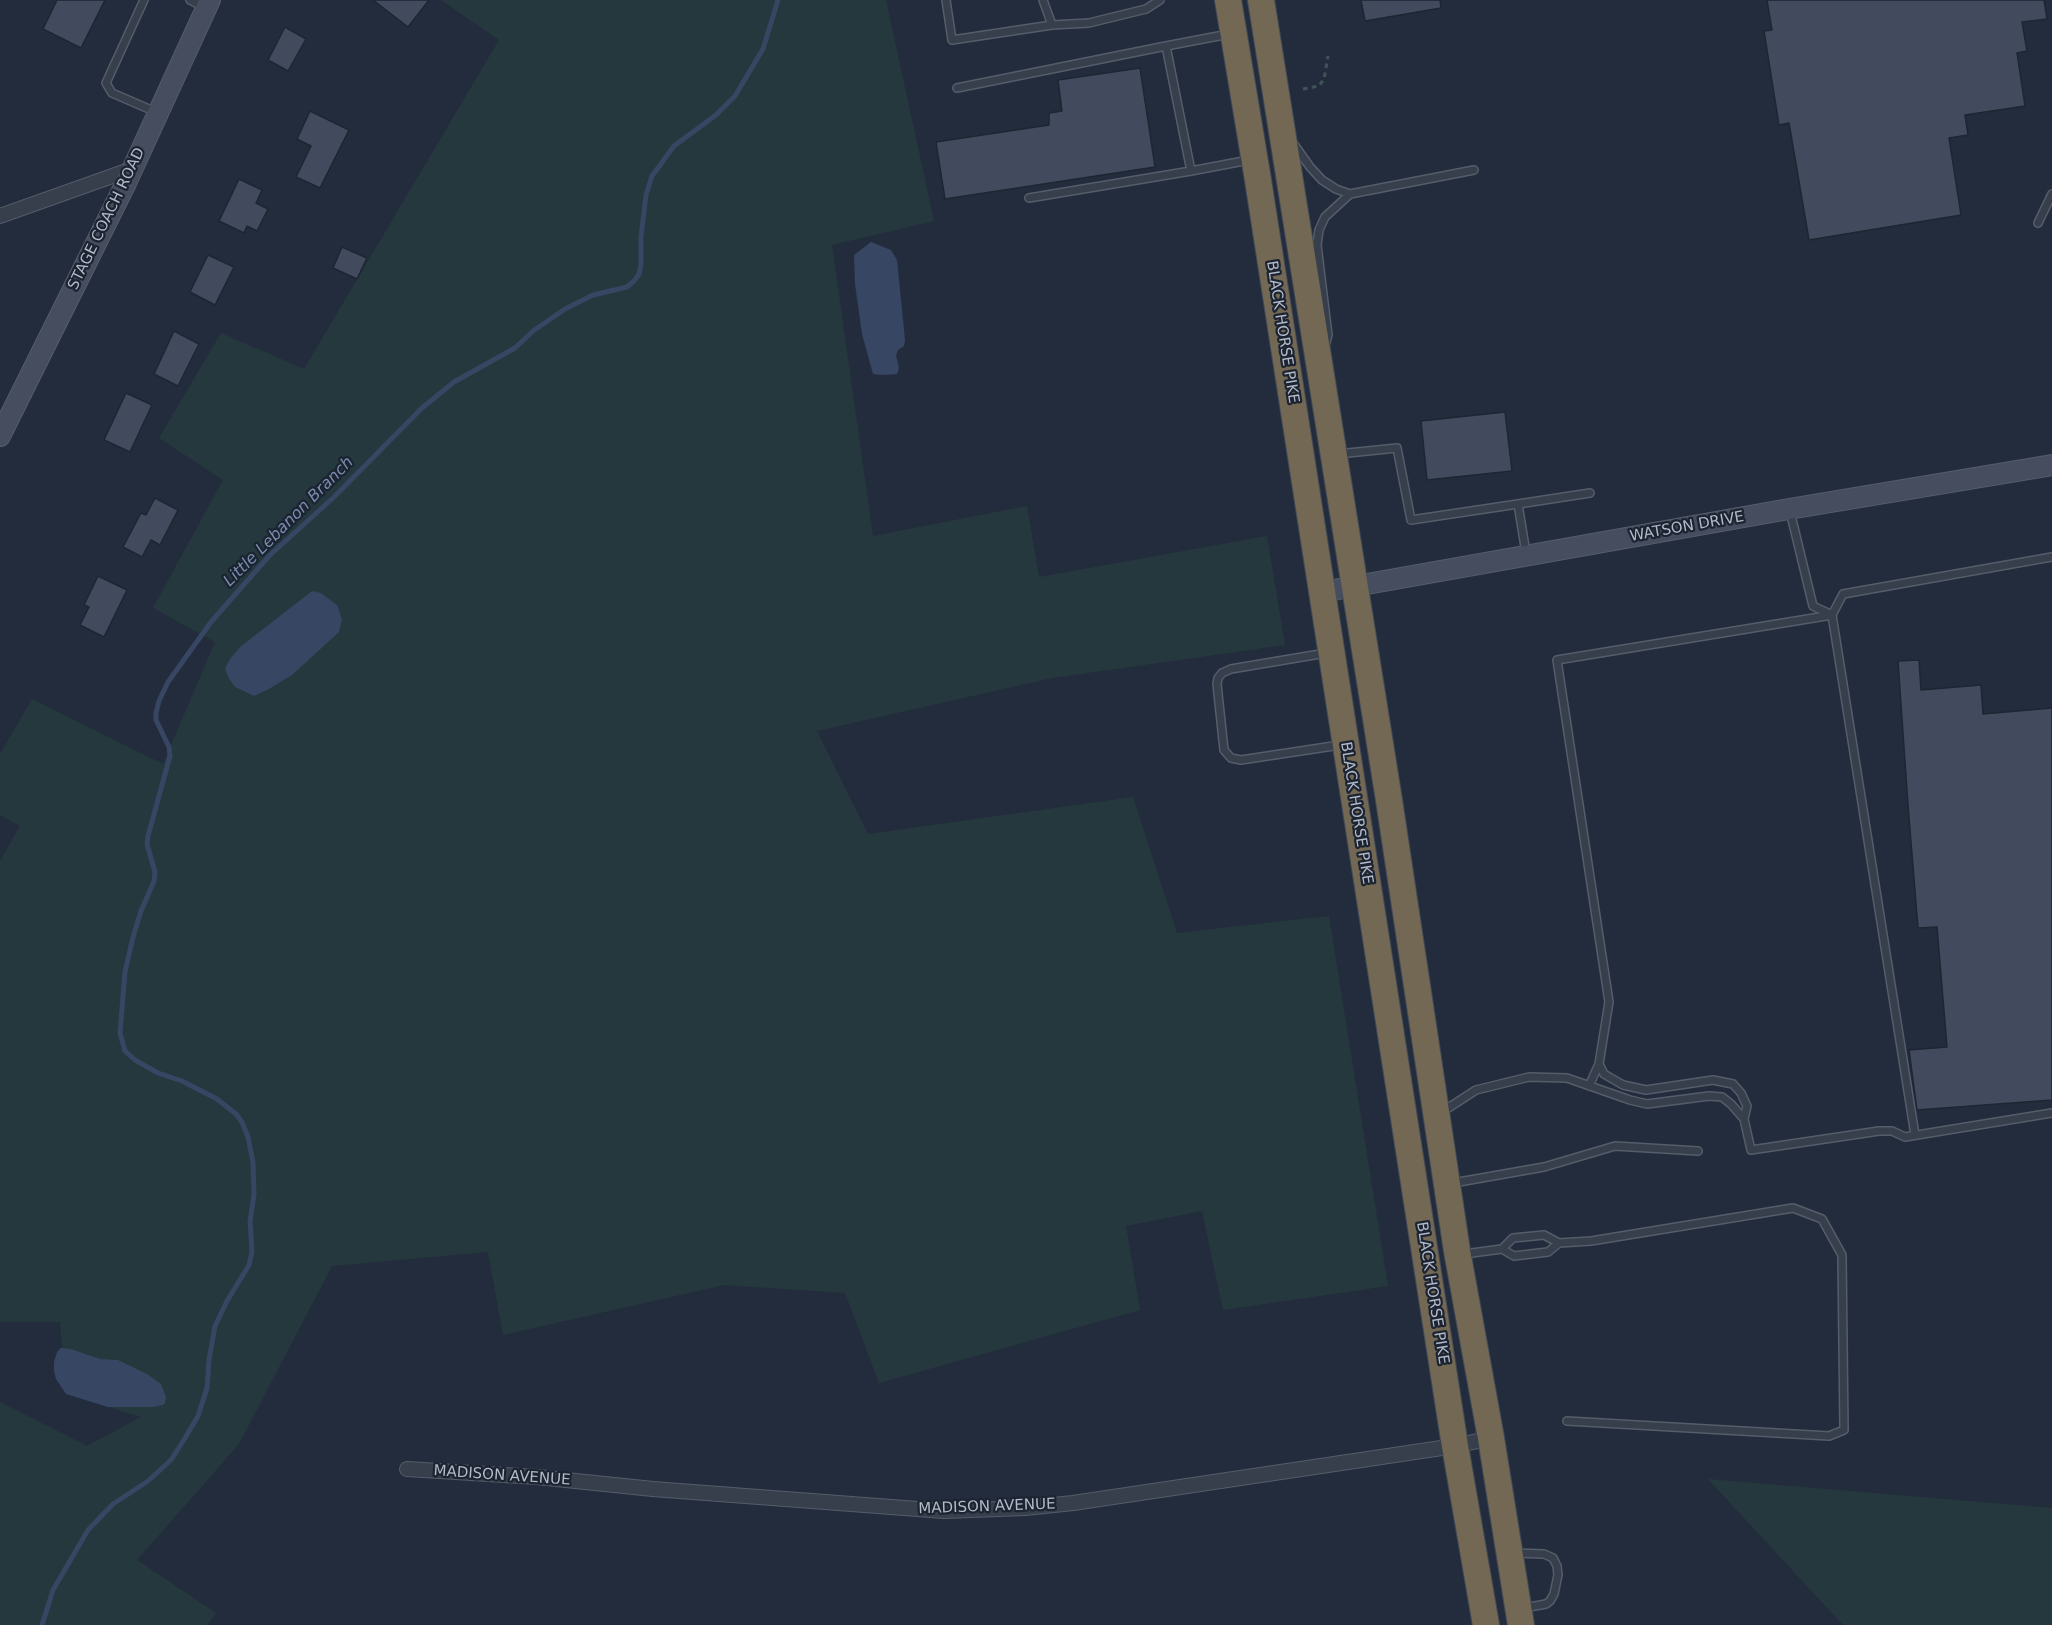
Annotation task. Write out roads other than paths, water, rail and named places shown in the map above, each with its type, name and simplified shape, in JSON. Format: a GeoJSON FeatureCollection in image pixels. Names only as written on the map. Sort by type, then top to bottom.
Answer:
{"type":"FeatureCollection","features":[{"type":"Feature","properties":{"kind":"highway","name":"BLACK HORSE PIKE"},"geometry":{"type":"LineString","coordinates":[[1228,0],[1345,744],[1445,1253],[1491,1438],[1520,1617]]}},
{"type":"Feature","properties":{"kind":"highway","name":"BLACK HORSE PIKE"},"geometry":{"type":"LineString","coordinates":[[1261,0],[1448,1184],[1445,1253],[1455,1446],[1485,1625]]}},
{"type":"Feature","properties":{"kind":"street","name":"STAGE COACH ROAD"},"geometry":{"type":"LineString","coordinates":[[0,436],[132,169],[202,3]]}},
{"type":"Feature","properties":{"kind":"street"},"geometry":{"type":"LineString","coordinates":[[0,216],[132,169]]}},
{"type":"Feature","properties":{"kind":"street","name":"WATSON DRIVE"},"geometry":{"type":"LineString","coordinates":[[1322,592],[2052,465]]}},
{"type":"Feature","properties":{"kind":"street","name":"MADISON AVENUE"},"geometry":{"type":"LineString","coordinates":[[407,1469],[537,1477],[944,1511],[1025,1508],[1073,1503],[1455,1446],[1491,1438]]}},
{"type":"Feature","properties":{"kind":"lane"},"geometry":{"type":"LineString","coordinates":[[144,0],[106,82],[112,93],[157,113]]}},
{"type":"Feature","properties":{"kind":"lane"},"geometry":{"type":"LineString","coordinates":[[946,0],[952,40],[1052,25],[1089,23],[1146,9],[1160,0]]}},
{"type":"Feature","properties":{"kind":"lane"},"geometry":{"type":"LineString","coordinates":[[1043,0],[1052,25]]}},
{"type":"Feature","properties":{"kind":"lane"},"geometry":{"type":"LineString","coordinates":[[957,88],[1234,34]]}},
{"type":"Feature","properties":{"kind":"lane"},"geometry":{"type":"LineString","coordinates":[[1166,46],[1191,171]]}},
{"type":"Feature","properties":{"kind":"lane"},"geometry":{"type":"LineString","coordinates":[[1281,125],[1310,167],[1322,180],[1335,189],[1350,194],[1474,170]]}},
{"type":"Feature","properties":{"kind":"lane"},"geometry":{"type":"LineString","coordinates":[[1029,198],[1254,159]]}},
{"type":"Feature","properties":{"kind":"lane"},"geometry":{"type":"LineString","coordinates":[[1319,360],[1329,335],[1317,245],[1318,230],[1325,218],[1350,194]]}},
{"type":"Feature","properties":{"kind":"lane"},"geometry":{"type":"LineString","coordinates":[[2038,223],[2052,194]]}},
{"type":"Feature","properties":{"kind":"lane"},"geometry":{"type":"LineString","coordinates":[[1334,454],[1397,448],[1411,520],[1590,493]]}},
{"type":"Feature","properties":{"kind":"lane"},"geometry":{"type":"LineString","coordinates":[[1518,504],[1527,555]]}},
{"type":"Feature","properties":{"kind":"lane"},"geometry":{"type":"LineString","coordinates":[[1789,509],[1813,606],[1832,615]]}},
{"type":"Feature","properties":{"kind":"lane"},"geometry":{"type":"LineString","coordinates":[[1916,1135],[1832,615],[1843,594],[2052,557]]}},
{"type":"Feature","properties":{"kind":"lane"},"geometry":{"type":"LineString","coordinates":[[1589,1086],[1599,1064],[1609,1002],[1557,660],[1832,615]]}},
{"type":"Feature","properties":{"kind":"lane"},"geometry":{"type":"LineString","coordinates":[[1331,653],[1231,669],[1222,673],[1217,684],[1224,750],[1231,758],[1241,760],[1345,744]]}},
{"type":"Feature","properties":{"kind":"lane"},"geometry":{"type":"LineString","coordinates":[[1599,1064],[1604,1074],[1623,1085],[1646,1090],[1713,1080],[1733,1084],[1742,1092],[1747,1106],[1744,1119],[1751,1150],[1879,1131],[1892,1131],[1905,1137],[2052,1113]]}},
{"type":"Feature","properties":{"kind":"lane"},"geometry":{"type":"LineString","coordinates":[[1437,1115],[1476,1090],[1529,1077],[1567,1078],[1647,1104],[1709,1096],[1722,1097],[1744,1119]]}},
{"type":"Feature","properties":{"kind":"lane"},"geometry":{"type":"LineString","coordinates":[[1448,1184],[1544,1167],[1615,1146],[1698,1151]]}},
{"type":"Feature","properties":{"kind":"lane"},"geometry":{"type":"LineString","coordinates":[[1502,1250],[1513,1238],[1544,1234],[1559,1243],[1591,1241],[1793,1208],[1822,1219],[1842,1255],[1844,1430],[1829,1436],[1567,1421]]}},
{"type":"Feature","properties":{"kind":"lane"},"geometry":{"type":"LineString","coordinates":[[1445,1253],[1502,1250],[1514,1256],[1548,1252],[1559,1243]]}},
{"type":"Feature","properties":{"kind":"lane"},"geometry":{"type":"LineString","coordinates":[[1510,1553],[1544,1554],[1552,1558],[1557,1566],[1554,1594],[1550,1601],[1520,1617]]}},
{"type":"Feature","properties":{"kind":"water"},"geometry":{"type":"Polygon","coordinates":[[[871,242],[891,250],[897,260],[905,340],[904,346],[898,350],[896,355],[899,368],[897,374],[873,374],[862,334],[855,284],[854,255],[871,242]]]}},
{"type":"Feature","properties":{"kind":"water"},"geometry":{"type":"Polygon","coordinates":[[[312,591],[321,593],[337,605],[342,619],[339,632],[292,675],[269,689],[254,696],[235,687],[225,668],[230,659],[240,647],[312,591]]]}},
{"type":"Feature","properties":{"kind":"water"},"geometry":{"type":"Polygon","coordinates":[[[61,1348],[100,1359],[118,1360],[147,1374],[161,1384],[166,1397],[165,1403],[153,1407],[108,1407],[66,1394],[56,1379],[54,1371],[57,1352],[61,1348]]]}},
{"type":"Feature","properties":{"kind":"waterway","name":"Little Lebanon Branch"},"geometry":{"type":"LineString","coordinates":[[42,1625],[53,1590],[88,1530],[113,1504],[148,1481],[171,1460],[198,1416],[207,1388],[215,1326],[249,1265],[252,1252],[250,1221],[254,1195],[253,1162],[248,1137],[242,1122],[236,1114],[217,1099],[182,1081],[158,1073],[135,1060],[125,1051],[120,1033],[125,972],[141,911],[154,881],[155,872],[147,844],[148,836],[170,756],[169,747],[156,720],[159,701],[168,682],[211,622],[269,556],[334,497],[422,408],[454,382],[515,348],[533,331],[565,309],[593,295],[627,287],[634,281],[641,265],[641,237],[646,195],[652,176],[674,146],[716,115],[735,96],[763,49],[778,0]]}}]}
